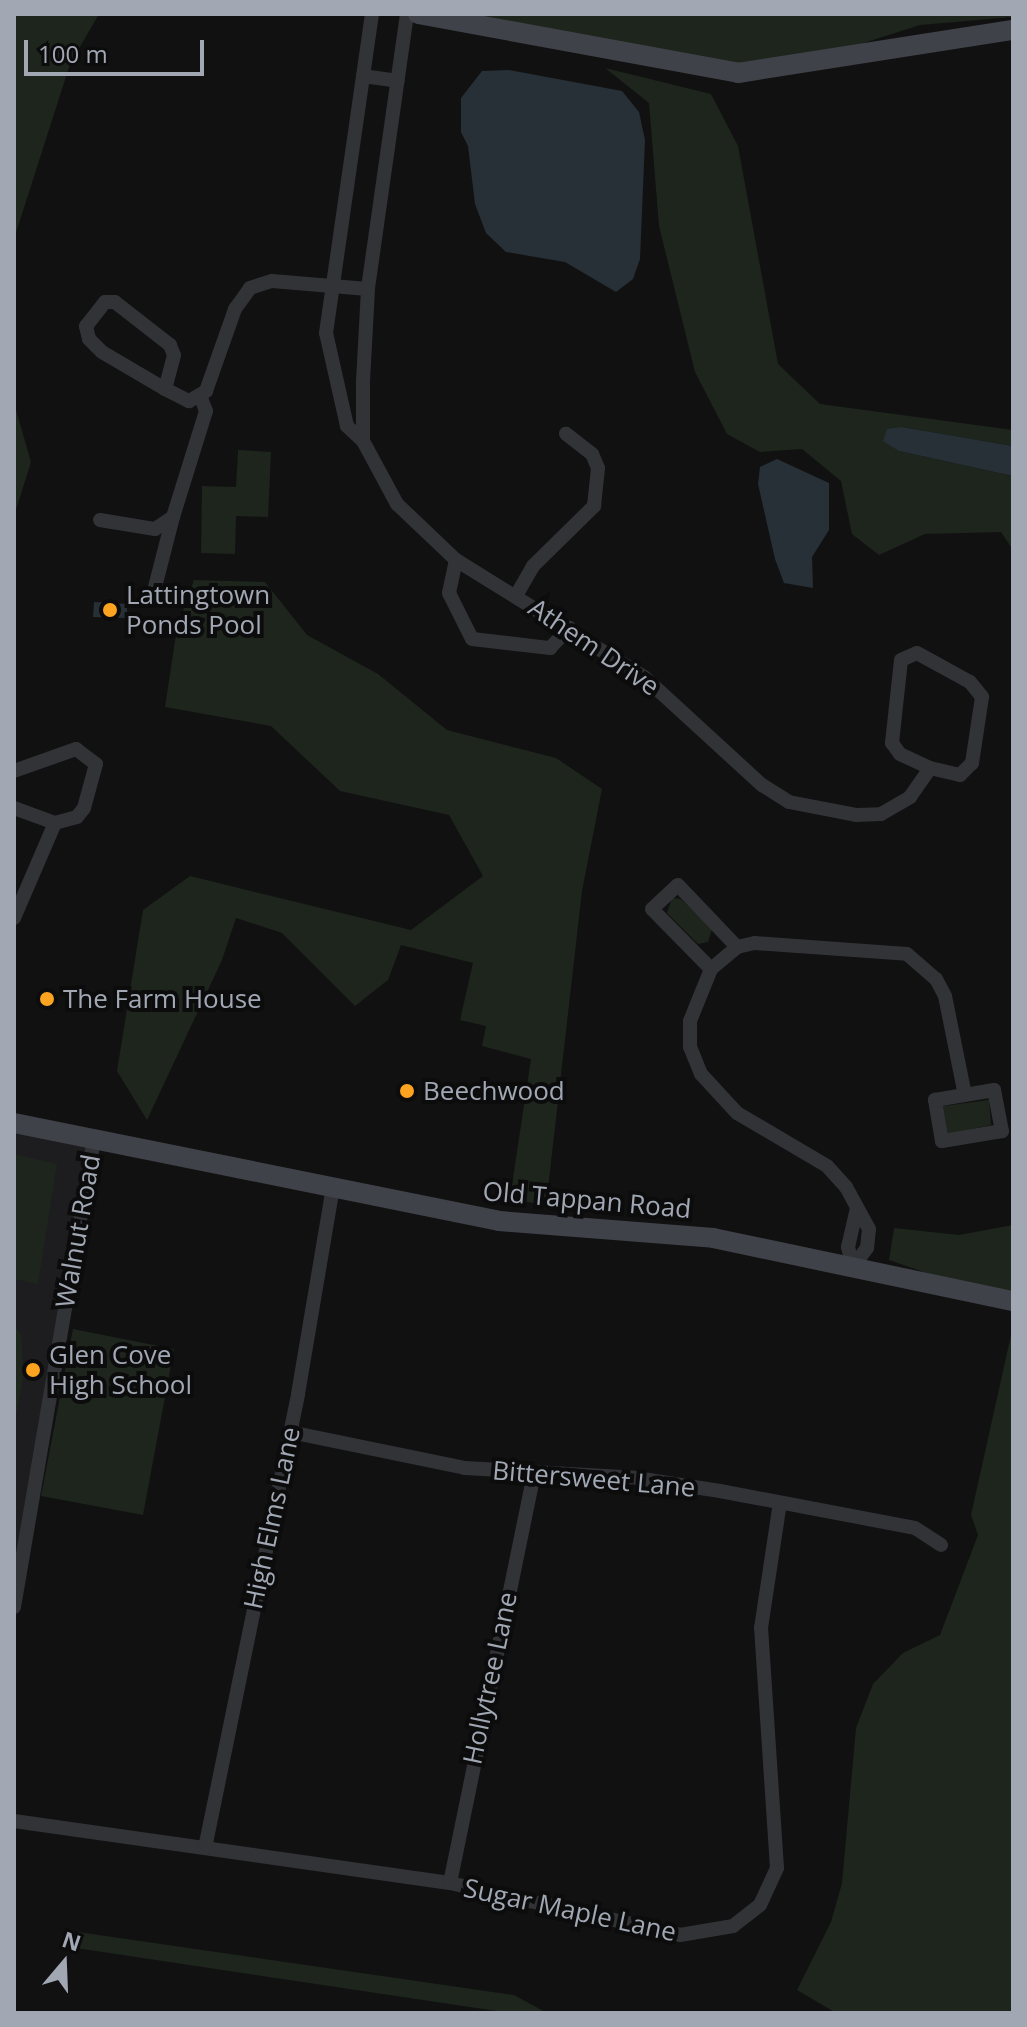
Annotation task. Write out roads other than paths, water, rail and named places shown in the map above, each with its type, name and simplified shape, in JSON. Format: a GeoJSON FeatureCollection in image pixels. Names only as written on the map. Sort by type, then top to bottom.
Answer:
{"type":"FeatureCollection","features":[{"type":"Feature","properties":{"kind":"street","name":"Athem Drive"},"geometry":{"type":"LineString","coordinates":[[372,14],[326,333],[333,379],[347,426],[363,441],[397,504],[456,560],[517,594],[644,677],[762,785],[789,802],[856,815],[881,814],[910,797],[930,768]]}},
{"type":"Feature","properties":{"kind":"street"},"geometry":{"type":"LineString","coordinates":[[363,441],[368,289],[407,14]]}},
{"type":"Feature","properties":{"kind":"street"},"geometry":{"type":"LineString","coordinates":[[418,14],[450,17],[738,73],[1013,30]]}},
{"type":"Feature","properties":{"kind":"street"},"geometry":{"type":"LineString","coordinates":[[363,76],[398,81]]}},
{"type":"Feature","properties":{"kind":"street"},"geometry":{"type":"LineString","coordinates":[[155,587],[206,411],[201,398],[235,309],[250,288],[272,281],[321,288],[333,284],[368,289]]}},
{"type":"Feature","properties":{"kind":"street"},"geometry":{"type":"LineString","coordinates":[[165,389],[174,355],[170,345],[115,302],[105,302],[86,326],[89,339],[165,389],[189,401],[201,398]]}},
{"type":"Feature","properties":{"kind":"street"},"geometry":{"type":"LineString","coordinates":[[517,594],[533,566],[594,506],[598,468],[592,454],[566,434]]}},
{"type":"Feature","properties":{"kind":"street"},"geometry":{"type":"LineString","coordinates":[[100,520],[155,529],[173,517]]}},
{"type":"Feature","properties":{"kind":"street"},"geometry":{"type":"LineString","coordinates":[[456,560],[449,593],[472,639],[550,648],[569,628]]}},
{"type":"Feature","properties":{"kind":"street"},"geometry":{"type":"LineString","coordinates":[[909,654],[936,660],[982,697],[967,771],[960,775],[930,768],[900,754],[892,743],[901,660],[909,654]]}},
{"type":"Feature","properties":{"kind":"street"},"geometry":{"type":"LineString","coordinates":[[14,771],[76,749],[88,754],[96,764],[84,808],[77,817],[55,823],[14,808]]}},
{"type":"Feature","properties":{"kind":"street"},"geometry":{"type":"LineString","coordinates":[[14,918],[55,823]]}},
{"type":"Feature","properties":{"kind":"street"},"geometry":{"type":"LineString","coordinates":[[711,969],[652,909],[678,885],[737,947]]}},
{"type":"Feature","properties":{"kind":"street"},"geometry":{"type":"LineString","coordinates":[[853,1267],[848,1247],[857,1209],[827,1166],[737,1113],[701,1074],[690,1047],[690,1021],[711,969],[737,947],[774,943],[907,954],[936,979],[945,996],[965,1095]]}},
{"type":"Feature","properties":{"kind":"street"},"geometry":{"type":"LineString","coordinates":[[994,1090],[1002,1131],[942,1141],[935,1100],[965,1095],[994,1090]]}},
{"type":"Feature","properties":{"kind":"street","name":"Old Tappan Road"},"geometry":{"type":"LineString","coordinates":[[14,1123],[499,1221],[676,1233],[1013,1301]]}},
{"type":"Feature","properties":{"kind":"street","name":"Walnut Road"},"geometry":{"type":"LineString","coordinates":[[14,1607],[94,1138]]}},
{"type":"Feature","properties":{"kind":"street","name":"High Elms Lane"},"geometry":{"type":"LineString","coordinates":[[205,1848],[290,1432],[333,1187]]}},
{"type":"Feature","properties":{"kind":"street","name":"Bittersweet Lane"},"geometry":{"type":"LineString","coordinates":[[290,1432],[465,1468],[636,1478],[915,1528],[941,1545]]}},
{"type":"Feature","properties":{"kind":"street","name":"Hollytree Lane"},"geometry":{"type":"LineString","coordinates":[[450,1883],[534,1473]]}},
{"type":"Feature","properties":{"kind":"street","name":"Sugar Maple Lane"},"geometry":{"type":"LineString","coordinates":[[14,1821],[450,1883],[696,1937],[733,1926],[760,1905],[771,1888],[778,1854],[761,1628],[780,1503]]}},
{"type":"Feature","properties":{"kind":"place","name":"Lattingtown Ponds Pool"},"geometry":{"type":"Point","coordinates":[110,610]}},
{"type":"Feature","properties":{"kind":"place","name":"The Farm House"},"geometry":{"type":"Point","coordinates":[47,999]}},
{"type":"Feature","properties":{"kind":"place","name":"Beechwood"},"geometry":{"type":"Point","coordinates":[407,1091]}},
{"type":"Feature","properties":{"kind":"place","name":"Glen Cove High School"},"geometry":{"type":"Point","coordinates":[33,1370]}}]}
